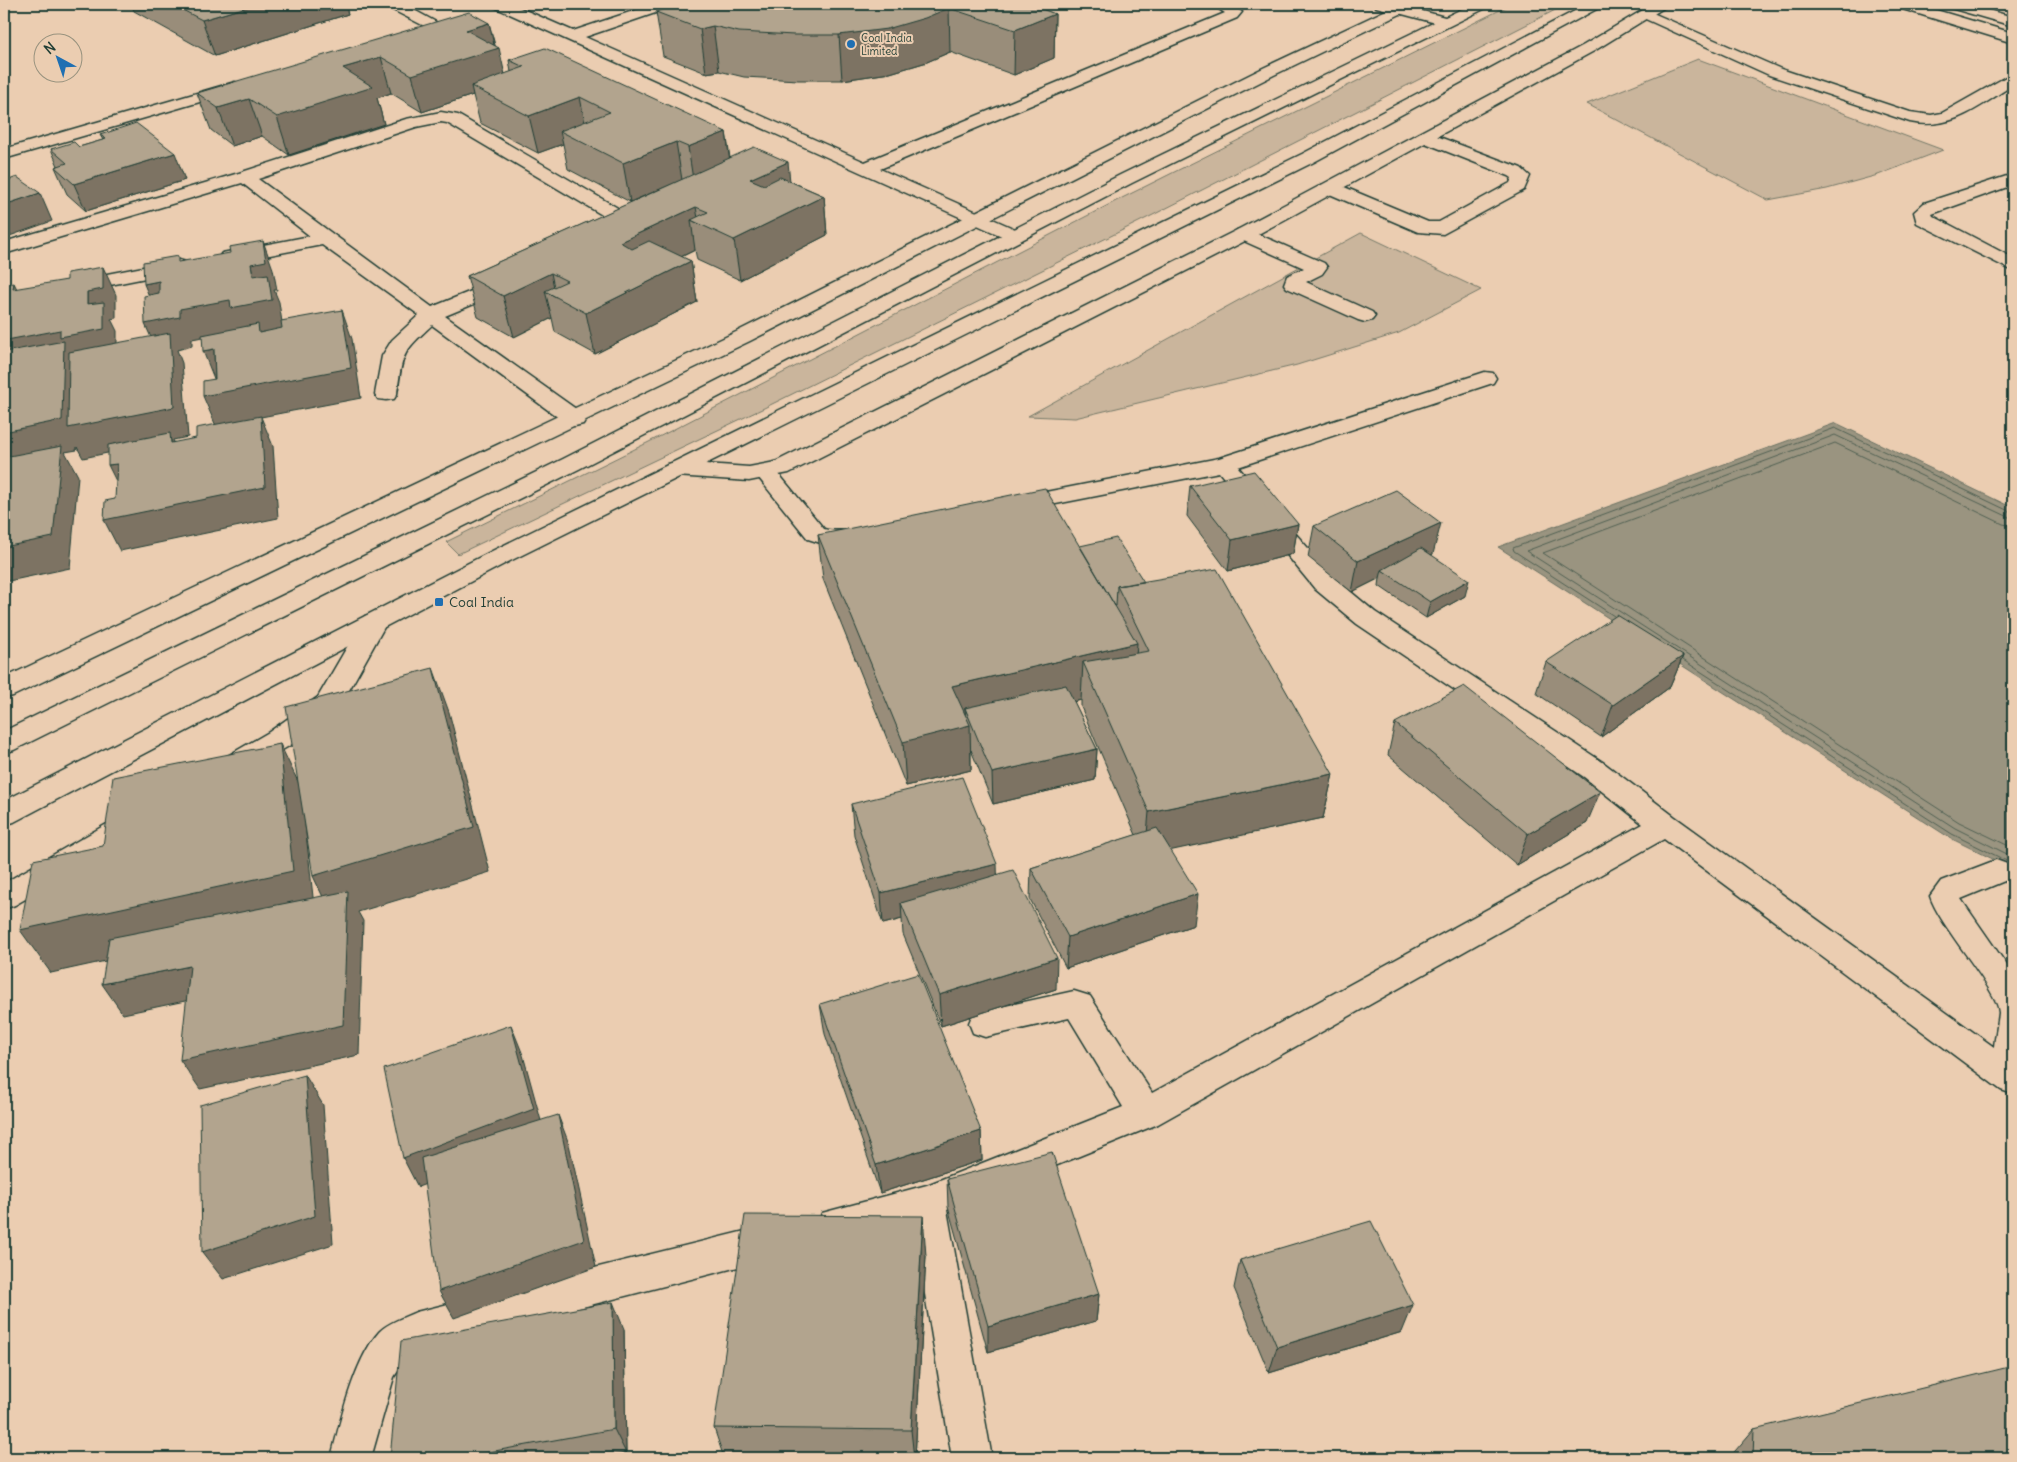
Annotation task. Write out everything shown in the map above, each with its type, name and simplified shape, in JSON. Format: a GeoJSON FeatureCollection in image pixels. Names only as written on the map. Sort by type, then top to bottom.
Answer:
{"type":"FeatureCollection","features":[{"type":"Feature","properties":{"kind":"street"},"geometry":{"type":"LineString","coordinates":[[392,4],[439,28]]}},
{"type":"Feature","properties":{"kind":"street"},"geometry":{"type":"LineString","coordinates":[[574,36],[668,4]]}},
{"type":"Feature","properties":{"kind":"street"},"geometry":{"type":"LineString","coordinates":[[866,168],[1223,19],[1235,12],[1218,4]]}},
{"type":"Feature","properties":{"kind":"street"},"geometry":{"type":"LineString","coordinates":[[4,743],[571,464],[1126,179],[1483,4]]}},
{"type":"Feature","properties":{"kind":"street"},"geometry":{"type":"LineString","coordinates":[[4,814],[305,657],[676,469],[1308,158],[1599,4]]}},
{"type":"Feature","properties":{"kind":"street"},"geometry":{"type":"LineString","coordinates":[[676,469],[749,474],[781,468],[834,443],[1244,234],[1426,137],[1664,4]]}},
{"type":"Feature","properties":{"kind":"street"},"geometry":{"type":"LineString","coordinates":[[1901,4],[2013,38]]}},
{"type":"Feature","properties":{"kind":"street"},"geometry":{"type":"LineString","coordinates":[[1952,4],[2013,22]]}},
{"type":"Feature","properties":{"kind":"street"},"geometry":{"type":"LineString","coordinates":[[4,689],[575,419],[980,220],[1397,5],[1447,22]]}},
{"type":"Feature","properties":{"kind":"street"},"geometry":{"type":"LineString","coordinates":[[499,8],[550,25],[1015,236]]}},
{"type":"Feature","properties":{"kind":"street"},"geometry":{"type":"LineString","coordinates":[[1646,14],[1775,72],[1904,116],[1924,120],[1939,121],[1948,117],[2013,78]]}},
{"type":"Feature","properties":{"kind":"street"},"geometry":{"type":"LineString","coordinates":[[550,25],[566,19]]}},
{"type":"Feature","properties":{"kind":"street"},"geometry":{"type":"LineString","coordinates":[[420,33],[456,23]]}},
{"type":"Feature","properties":{"kind":"street"},"geometry":{"type":"LineString","coordinates":[[4,154],[250,83]]}},
{"type":"Feature","properties":{"kind":"street"},"geometry":{"type":"LineString","coordinates":[[4,248],[245,177],[420,121],[441,117],[452,119],[628,223],[626,230],[606,241]]}},
{"type":"Feature","properties":{"kind":"street"},"geometry":{"type":"LineString","coordinates":[[1331,188],[1425,228],[1434,230],[1443,228],[1518,186],[1521,181],[1520,176],[1516,172],[1426,137]]}},
{"type":"Feature","properties":{"kind":"street"},"geometry":{"type":"LineString","coordinates":[[245,177],[324,239],[432,314],[575,419]]}},
{"type":"Feature","properties":{"kind":"street"},"geometry":{"type":"LineString","coordinates":[[2013,180],[1930,207],[1923,212],[1924,219],[2013,265]]}},
{"type":"Feature","properties":{"kind":"street"},"geometry":{"type":"LineString","coordinates":[[1244,234],[1317,267],[1315,270],[1294,280],[1294,284],[1365,316]]}},
{"type":"Feature","properties":{"kind":"street"},"geometry":{"type":"LineString","coordinates":[[215,260],[324,239]]}},
{"type":"Feature","properties":{"kind":"street"},"geometry":{"type":"LineString","coordinates":[[4,300],[196,263]]}},
{"type":"Feature","properties":{"kind":"street"},"geometry":{"type":"LineString","coordinates":[[386,394],[394,350],[432,314],[524,276]]}},
{"type":"Feature","properties":{"kind":"street"},"geometry":{"type":"LineString","coordinates":[[989,510],[1224,464],[1484,378]]}},
{"type":"Feature","properties":{"kind":"street"},"geometry":{"type":"LineString","coordinates":[[1224,464],[1324,583],[1366,618],[1594,770],[1665,825],[2011,1078]]}},
{"type":"Feature","properties":{"kind":"street"},"geometry":{"type":"LineString","coordinates":[[765,472],[816,534],[830,539],[876,532]]}},
{"type":"Feature","properties":{"kind":"street"},"geometry":{"type":"LineString","coordinates":[[210,778],[279,739],[328,703],[374,622]]}},
{"type":"Feature","properties":{"kind":"street"},"geometry":{"type":"LineString","coordinates":[[4,897],[159,808]]}},
{"type":"Feature","properties":{"kind":"street"},"geometry":{"type":"LineString","coordinates":[[351,1458],[377,1369],[393,1344],[416,1331],[928,1202],[1146,1113],[1665,825]]}},
{"type":"Feature","properties":{"kind":"street"},"geometry":{"type":"LineString","coordinates":[[1996,872],[1952,889],[1945,896],[1948,906],[2007,990],[2013,1008]]}},
{"type":"Feature","properties":{"kind":"street"},"geometry":{"type":"LineString","coordinates":[[985,1023],[1074,1004],[1079,1006],[1146,1113]]}},
{"type":"Feature","properties":{"kind":"street"},"geometry":{"type":"LineString","coordinates":[[2011,1078],[2013,1017]]}},
{"type":"Feature","properties":{"kind":"street"},"geometry":{"type":"LineString","coordinates":[[928,1202],[972,1458]]}},
{"type":"Feature","properties":{"kind":"shaded area"},"geometry":{"type":"Polygon","coordinates":[[[1512,4],[1567,4],[1151,216],[764,408],[458,554],[446,542],[649,442],[1116,201],[1512,4]]]}},
{"type":"Feature","properties":{"kind":"shaded area"},"geometry":{"type":"Polygon","coordinates":[[[1698,59],[1943,150],[1878,175],[1827,189],[1768,200],[1587,104],[1698,59]]]}},
{"type":"Feature","properties":{"kind":"shaded area"},"geometry":{"type":"Polygon","coordinates":[[[1361,233],[1481,290],[1399,333],[1297,365],[1075,418],[1028,416],[1361,233]]]}},
{"type":"Feature","properties":{"kind":"water"},"geometry":{"type":"Polygon","coordinates":[[[1836,423],[2013,508],[2013,869],[1950,838],[1498,547],[1836,423]]]}},
{"type":"Feature","properties":{"kind":"building"},"geometry":{"type":"Polygon","coordinates":[[[171,4],[257,4],[202,20],[171,4]]]}},
{"type":"Feature","properties":{"kind":"building"},"geometry":{"type":"Polygon","coordinates":[[[676,4],[1029,4],[1055,14],[1015,30],[949,8],[925,18],[887,29],[839,35],[794,35],[739,32],[713,26],[700,29],[656,12],[676,4]]]}},
{"type":"Feature","properties":{"kind":"building"},"geometry":{"type":"Polygon","coordinates":[[[469,12],[489,23],[466,30],[499,48],[412,75],[381,57],[343,68],[373,87],[277,117],[249,99],[218,108],[197,93],[469,12]]]}},
{"type":"Feature","properties":{"kind":"building"},"geometry":{"type":"Polygon","coordinates":[[[545,48],[726,132],[688,147],[676,142],[623,163],[560,131],[610,112],[580,97],[529,116],[471,86],[524,67],[509,60],[545,48]]]}},
{"type":"Feature","properties":{"kind":"building"},"geometry":{"type":"Polygon","coordinates":[[[136,123],[175,153],[74,184],[55,167],[67,163],[51,149],[74,142],[79,147],[106,139],[100,135],[136,123]]]}},
{"type":"Feature","properties":{"kind":"building"},"geometry":{"type":"Polygon","coordinates":[[[754,147],[788,162],[750,179],[764,185],[780,177],[824,196],[734,240],[691,220],[708,212],[696,207],[620,242],[632,249],[649,241],[691,261],[586,313],[545,291],[567,281],[551,273],[503,296],[467,276],[754,147]]]}},
{"type":"Feature","properties":{"kind":"building"},"geometry":{"type":"Polygon","coordinates":[[[4,176],[9,180],[17,177],[40,193],[4,205],[4,176]]]}},
{"type":"Feature","properties":{"kind":"building"},"geometry":{"type":"Polygon","coordinates":[[[263,241],[266,261],[251,264],[253,276],[268,274],[272,300],[231,308],[230,300],[180,309],[180,317],[145,324],[144,296],[159,293],[159,281],[144,284],[143,262],[178,256],[178,262],[230,253],[229,247],[263,241]]]}},
{"type":"Feature","properties":{"kind":"building"},"geometry":{"type":"Polygon","coordinates":[[[103,267],[103,289],[87,292],[87,304],[104,302],[104,329],[60,337],[60,330],[7,340],[6,348],[4,348],[4,284],[14,283],[13,289],[67,280],[67,273],[103,267]]]}},
{"type":"Feature","properties":{"kind":"building"},"geometry":{"type":"Polygon","coordinates":[[[342,310],[351,368],[203,396],[203,381],[215,379],[214,349],[203,351],[202,335],[258,324],[259,333],[282,328],[281,321],[342,310]]]}},
{"type":"Feature","properties":{"kind":"building"},"geometry":{"type":"Polygon","coordinates":[[[170,333],[174,407],[68,428],[69,352],[170,333]]]}},
{"type":"Feature","properties":{"kind":"building"},"geometry":{"type":"Polygon","coordinates":[[[64,341],[62,420],[4,432],[4,352],[64,341]]]}},
{"type":"Feature","properties":{"kind":"building"},"geometry":{"type":"Polygon","coordinates":[[[261,416],[265,487],[104,520],[105,501],[115,499],[117,464],[108,465],[108,445],[170,433],[171,443],[196,438],[196,428],[261,416]]]}},
{"type":"Feature","properties":{"kind":"building"},"geometry":{"type":"Polygon","coordinates":[[[62,446],[53,537],[4,547],[4,457],[62,446]]]}},
{"type":"Feature","properties":{"kind":"building"},"geometry":{"type":"Polygon","coordinates":[[[1254,471],[1298,524],[1232,540],[1190,486],[1254,471]]]}},
{"type":"Feature","properties":{"kind":"building"},"geometry":{"type":"Polygon","coordinates":[[[1045,488],[1137,643],[952,686],[970,725],[903,742],[818,535],[1045,488]]]}},
{"type":"Feature","properties":{"kind":"building"},"geometry":{"type":"Polygon","coordinates":[[[1396,490],[1441,523],[1358,561],[1314,526],[1396,490]]]}},
{"type":"Feature","properties":{"kind":"building"},"geometry":{"type":"Polygon","coordinates":[[[1116,538],[1144,582],[1117,586],[1115,606],[1080,546],[1116,538]]]}},
{"type":"Feature","properties":{"kind":"building"},"geometry":{"type":"Polygon","coordinates":[[[1421,548],[1469,580],[1430,602],[1382,570],[1421,548]]]}},
{"type":"Feature","properties":{"kind":"building"},"geometry":{"type":"Polygon","coordinates":[[[1217,569],[1333,774],[1149,812],[1083,662],[1149,651],[1117,586],[1217,569]]]}},
{"type":"Feature","properties":{"kind":"building"},"geometry":{"type":"Polygon","coordinates":[[[1617,615],[1683,656],[1613,705],[1546,662],[1617,615]]]}},
{"type":"Feature","properties":{"kind":"building"},"geometry":{"type":"Polygon","coordinates":[[[433,668],[474,827],[313,876],[286,707],[433,668]]]}},
{"type":"Feature","properties":{"kind":"building"},"geometry":{"type":"Polygon","coordinates":[[[1066,685],[1097,749],[992,773],[965,708],[1066,685]]]}},
{"type":"Feature","properties":{"kind":"building"},"geometry":{"type":"Polygon","coordinates":[[[1464,686],[1600,792],[1528,834],[1395,723],[1464,686]]]}},
{"type":"Feature","properties":{"kind":"building"},"geometry":{"type":"Polygon","coordinates":[[[280,744],[293,871],[20,930],[33,860],[103,846],[113,777],[280,744]]]}},
{"type":"Feature","properties":{"kind":"building"},"geometry":{"type":"Polygon","coordinates":[[[962,777],[997,864],[881,893],[851,804],[962,777]]]}},
{"type":"Feature","properties":{"kind":"building"},"geometry":{"type":"Polygon","coordinates":[[[1157,828],[1198,894],[1068,937],[1031,868],[1157,828]]]}},
{"type":"Feature","properties":{"kind":"building"},"geometry":{"type":"Polygon","coordinates":[[[1013,870],[1057,958],[939,995],[901,903],[1013,870]]]}},
{"type":"Feature","properties":{"kind":"building"},"geometry":{"type":"Polygon","coordinates":[[[348,891],[343,1025],[180,1060],[190,966],[102,984],[109,938],[348,891]]]}},
{"type":"Feature","properties":{"kind":"building"},"geometry":{"type":"Polygon","coordinates":[[[918,974],[981,1131],[876,1165],[820,1004],[918,974]]]}},
{"type":"Feature","properties":{"kind":"building"},"geometry":{"type":"Polygon","coordinates":[[[511,1025],[534,1109],[403,1158],[384,1069],[511,1025]]]}},
{"type":"Feature","properties":{"kind":"building"},"geometry":{"type":"Polygon","coordinates":[[[305,1075],[315,1216],[202,1252],[200,1105],[305,1075]]]}},
{"type":"Feature","properties":{"kind":"building"},"geometry":{"type":"Polygon","coordinates":[[[558,1115],[584,1240],[439,1291],[421,1158],[558,1115]]]}},
{"type":"Feature","properties":{"kind":"building"},"geometry":{"type":"Polygon","coordinates":[[[1052,1152],[1099,1294],[988,1326],[947,1179],[1052,1152]]]}},
{"type":"Feature","properties":{"kind":"building"},"geometry":{"type":"Polygon","coordinates":[[[745,1215],[923,1216],[911,1430],[714,1428],[745,1215]]]}},
{"type":"Feature","properties":{"kind":"building"},"geometry":{"type":"Polygon","coordinates":[[[1371,1221],[1413,1305],[1277,1347],[1240,1260],[1371,1221]]]}},
{"type":"Feature","properties":{"kind":"building"},"geometry":{"type":"Polygon","coordinates":[[[613,1302],[614,1429],[457,1458],[390,1458],[401,1341],[613,1302]]]}},
{"type":"Feature","properties":{"kind":"building"},"geometry":{"type":"Polygon","coordinates":[[[2013,1366],[2013,1458],[1753,1458],[1754,1429],[2013,1366]]]}},
{"type":"Feature","properties":{"kind":"building"},"geometry":{"type":"Polygon","coordinates":[[[889,1454],[889,1458],[785,1458],[889,1454]]]}},
{"type":"Feature","properties":{"kind":"place","name":"Coal India Limited"},"geometry":{"type":"Point","coordinates":[851,44]}},
{"type":"Feature","properties":{"kind":"place","name":"Coal India"},"geometry":{"type":"Point","coordinates":[439,602]}}]}
